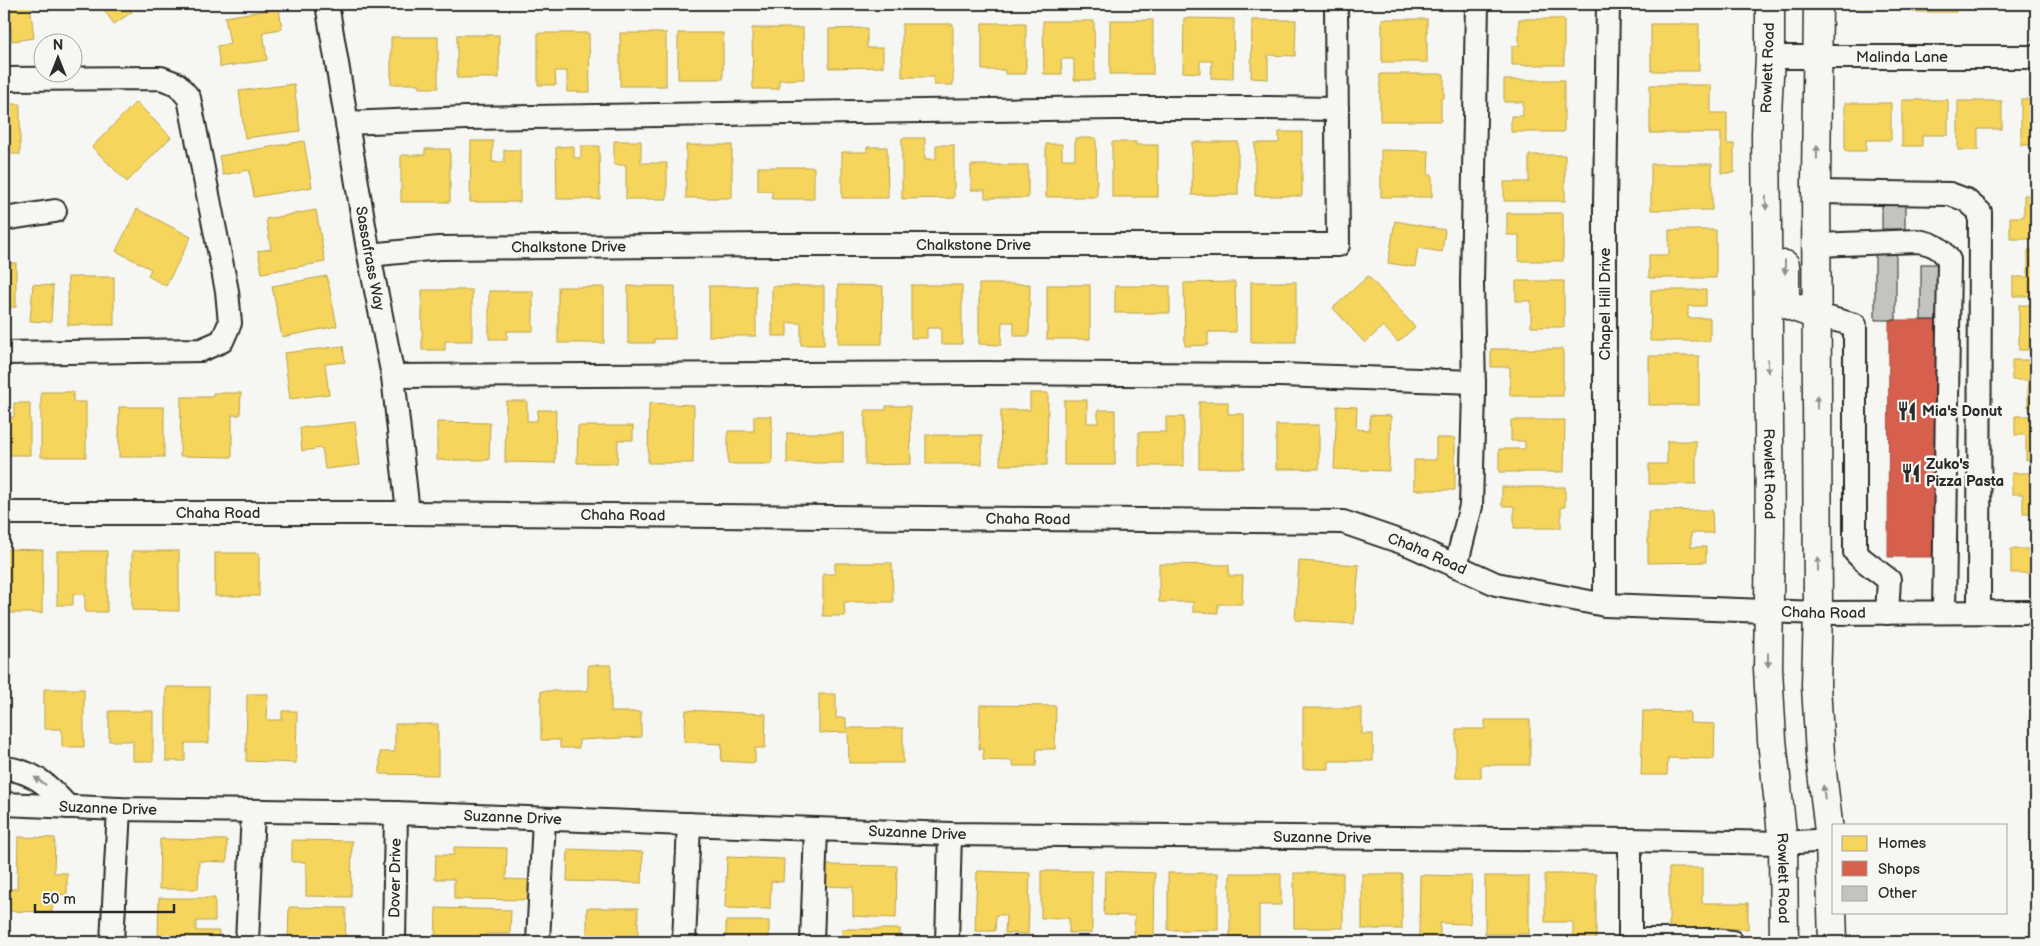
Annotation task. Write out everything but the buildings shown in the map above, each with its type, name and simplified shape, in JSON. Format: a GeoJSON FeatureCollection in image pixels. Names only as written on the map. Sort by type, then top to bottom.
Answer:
{"type":"FeatureCollection","features":[{"type":"Feature","properties":{"kind":"main road","name":"Rowlett Road"},"geometry":{"type":"LineString","coordinates":[[1770,4],[1766,154],[1770,518],[1769,697],[1783,843],[1784,942]]}},
{"type":"Feature","properties":{"kind":"main road"},"geometry":{"type":"LineString","coordinates":[[1818,4],[1816,192],[1818,613],[1816,685],[1820,755],[1830,840],[1832,908]]}},
{"type":"Feature","properties":{"kind":"main road"},"geometry":{"type":"LineString","coordinates":[[1766,154],[1784,179],[1785,299],[1791,306],[1817,315]]}},
{"type":"Feature","properties":{"kind":"main road"},"geometry":{"type":"LineString","coordinates":[[1832,914],[1833,942]]}},
{"type":"Feature","properties":{"kind":"street","name":"Sassafrass Way"},"geometry":{"type":"LineString","coordinates":[[327,4],[368,255],[393,376],[408,513]]}},
{"type":"Feature","properties":{"kind":"street","name":"Chalkstone Drive"},"geometry":{"type":"LineString","coordinates":[[368,255],[439,248],[774,245],[1338,245],[1336,4]]}},
{"type":"Feature","properties":{"kind":"street"},"geometry":{"type":"LineString","coordinates":[[1456,566],[1471,506],[1474,382],[1472,284],[1477,4]]}},
{"type":"Feature","properties":{"kind":"street","name":"Chapel Hill Drive"},"geometry":{"type":"LineString","coordinates":[[1605,605],[1605,203],[1608,4]]}},
{"type":"Feature","properties":{"kind":"street","name":"Malinda Lane"},"geometry":{"type":"LineString","coordinates":[[1770,57],[2036,57]]}},
{"type":"Feature","properties":{"kind":"street"},"geometry":{"type":"LineString","coordinates":[[4,79],[161,78],[177,84],[189,98],[227,291],[230,323],[222,341],[201,350],[4,352]]}},
{"type":"Feature","properties":{"kind":"street"},"geometry":{"type":"LineString","coordinates":[[347,123],[486,118],[1168,108],[1337,109]]}},
{"type":"Feature","properties":{"kind":"street"},"geometry":{"type":"LineString","coordinates":[[1816,192],[1950,194],[1966,200],[1980,212],[1980,612]]}},
{"type":"Feature","properties":{"kind":"street"},"geometry":{"type":"LineString","coordinates":[[4,219],[56,211]]}},
{"type":"Feature","properties":{"kind":"street"},"geometry":{"type":"LineString","coordinates":[[1817,245],[1929,242],[1943,251],[1949,260],[1944,612]]}},
{"type":"Feature","properties":{"kind":"street"},"geometry":{"type":"LineString","coordinates":[[1817,315],[1855,325],[1856,552],[1888,580],[1887,613]]}},
{"type":"Feature","properties":{"kind":"street"},"geometry":{"type":"LineString","coordinates":[[393,376],[992,373],[1280,375],[1474,382]]}},
{"type":"Feature","properties":{"kind":"street","name":"Chaha Road"},"geometry":{"type":"LineString","coordinates":[[4,513],[408,513],[1342,522],[1410,545],[1496,584],[1605,605],[1818,613],[2036,612]]}},
{"type":"Feature","properties":{"kind":"street"},"geometry":{"type":"LineString","coordinates":[[4,768],[38,778],[68,807]]}},
{"type":"Feature","properties":{"kind":"street","name":"Suzanne Drive"},"geometry":{"type":"LineString","coordinates":[[4,804],[119,809],[396,813],[950,834],[1783,843],[1830,840]]}},
{"type":"Feature","properties":{"kind":"street"},"geometry":{"type":"LineString","coordinates":[[112,942],[119,809]]}},
{"type":"Feature","properties":{"kind":"street"},"geometry":{"type":"LineString","coordinates":[[247,942],[253,811]]}},
{"type":"Feature","properties":{"kind":"street","name":"Dover Drive"},"geometry":{"type":"LineString","coordinates":[[394,942],[396,813]]}},
{"type":"Feature","properties":{"kind":"street"},"geometry":{"type":"LineString","coordinates":[[538,942],[544,819]]}},
{"type":"Feature","properties":{"kind":"street"},"geometry":{"type":"LineString","coordinates":[[684,942],[689,824]]}},
{"type":"Feature","properties":{"kind":"street"},"geometry":{"type":"LineString","coordinates":[[812,942],[816,829]]}},
{"type":"Feature","properties":{"kind":"street"},"geometry":{"type":"LineString","coordinates":[[947,942],[950,834]]}},
{"type":"Feature","properties":{"kind":"street"},"geometry":{"type":"LineString","coordinates":[[1630,840],[1630,941],[1714,940],[1732,942]]}},
{"type":"Feature","properties":{"kind":"place","name":"Mia's Donut"},"geometry":{"type":"Point","coordinates":[1907,411]}},
{"type":"Feature","properties":{"kind":"place","name":"Zuko's Pizza Pasta"},"geometry":{"type":"Point","coordinates":[1911,473]}}]}
